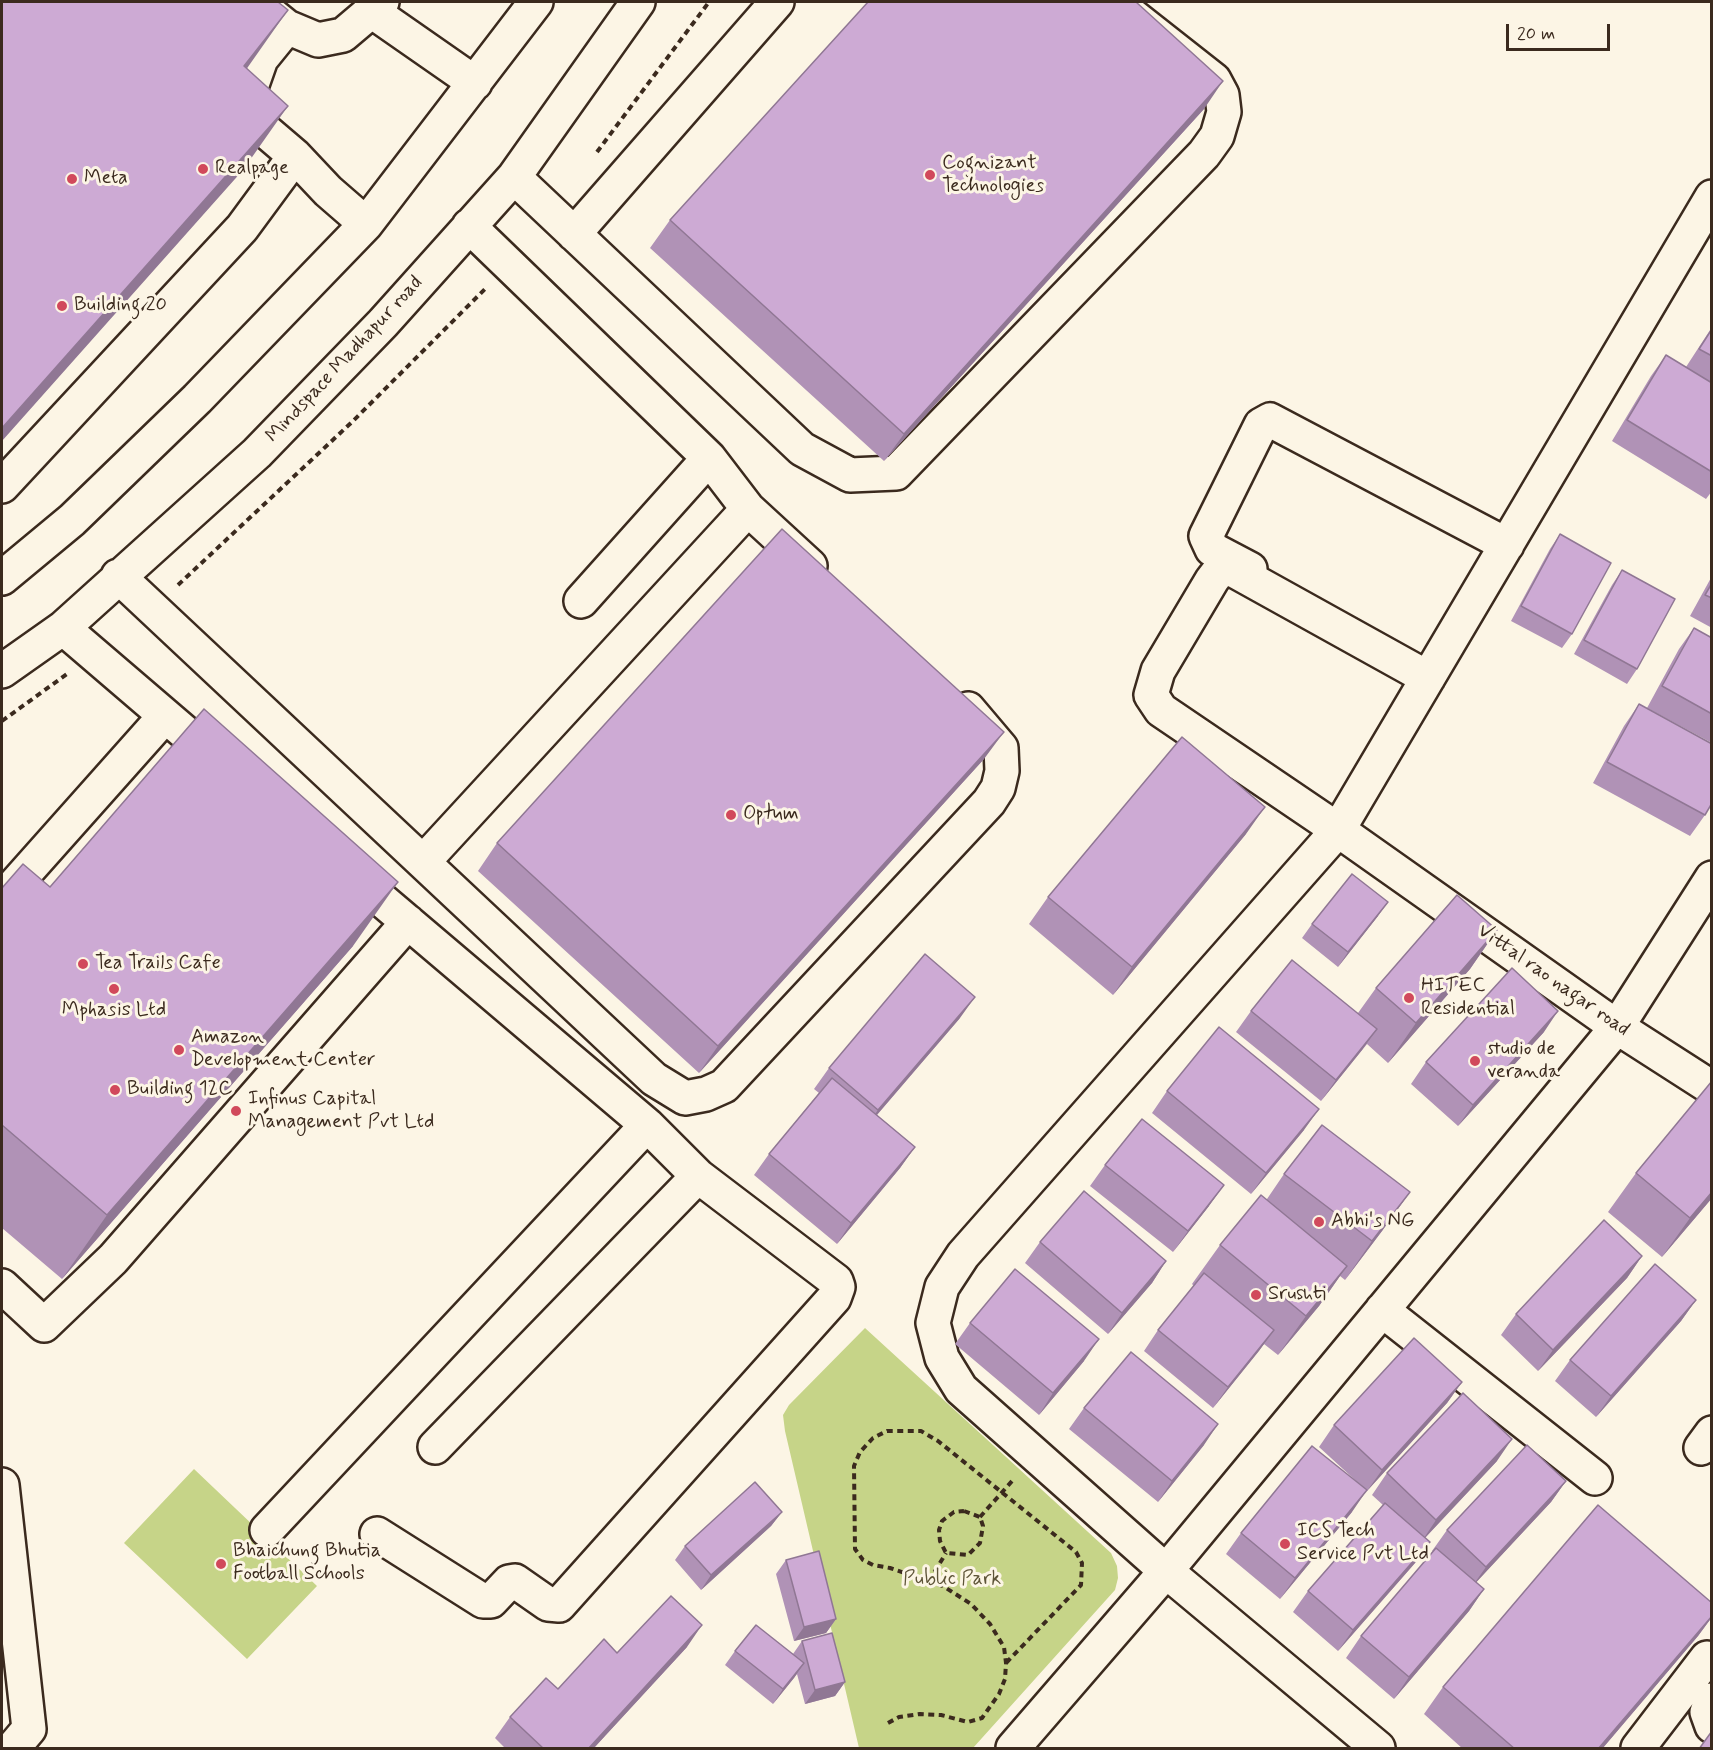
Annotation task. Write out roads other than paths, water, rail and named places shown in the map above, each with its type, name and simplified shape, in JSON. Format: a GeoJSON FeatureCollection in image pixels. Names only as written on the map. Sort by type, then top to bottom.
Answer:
{"type":"FeatureCollection","features":[{"type":"Feature","properties":{"kind":"street"},"geometry":{"type":"LineString","coordinates":[[256,2],[287,27],[318,40],[343,35],[377,7],[475,83]]}},
{"type":"Feature","properties":{"kind":"street"},"geometry":{"type":"LineString","coordinates":[[2,578],[72,520],[197,399],[366,224],[536,2]]}},
{"type":"Feature","properties":{"kind":"street","name":"Mindspace Madhapur road"},"geometry":{"type":"LineString","coordinates":[[2,671],[63,628],[257,453],[383,323],[514,177],[638,2]]}},
{"type":"Feature","properties":{"kind":"street"},"geometry":{"type":"LineString","coordinates":[[574,234],[777,2]]}},
{"type":"Feature","properties":{"kind":"street"},"geometry":{"type":"LineString","coordinates":[[514,177],[802,449],[850,475],[896,473],[1204,154],[1217,136],[1224,112],[1222,94],[1214,80],[1115,2]]}},
{"type":"Feature","properties":{"kind":"street"},"geometry":{"type":"LineString","coordinates":[[287,27],[261,59],[249,93],[254,122],[295,156],[328,191],[366,224]]}},
{"type":"Feature","properties":{"kind":"street"},"geometry":{"type":"LineString","coordinates":[[2,486],[242,228],[295,156]]}},
{"type":"Feature","properties":{"kind":"street"},"geometry":{"type":"LineString","coordinates":[[1378,1749],[1166,1571],[961,1389],[942,1358],[933,1323],[942,1287],[963,1255],[1338,830],[1712,197]]}},
{"type":"Feature","properties":{"kind":"street"},"geometry":{"type":"LineString","coordinates":[[469,226],[709,458],[748,509],[834,588]]}},
{"type":"Feature","properties":{"kind":"street"},"geometry":{"type":"LineString","coordinates":[[1432,672],[1208,544],[1206,536],[1261,425],[1270,420],[1507,545]]}},
{"type":"Feature","properties":{"kind":"street"},"geometry":{"type":"LineString","coordinates":[[581,601],[709,458]]}},
{"type":"Feature","properties":{"kind":"street"},"geometry":{"type":"LineString","coordinates":[[424,861],[748,509]]}},
{"type":"Feature","properties":{"kind":"street","name":"Vittal rao nagar road"},"geometry":{"type":"LineString","coordinates":[[1432,672],[1228,567],[1222,567],[1158,671],[1151,695],[1161,710],[1338,830],[1617,1027],[1712,1088]]}},
{"type":"Feature","properties":{"kind":"street"},"geometry":{"type":"LineString","coordinates":[[118,576],[654,1079],[685,1098],[706,1094],[724,1086],[989,802],[998,788],[1002,771],[1001,748],[980,721],[946,689]]}},
{"type":"Feature","properties":{"kind":"street"},"geometry":{"type":"LineString","coordinates":[[63,628],[237,777]]}},
{"type":"Feature","properties":{"kind":"street"},"geometry":{"type":"LineString","coordinates":[[2,898],[165,716]]}},
{"type":"Feature","properties":{"kind":"street"},"geometry":{"type":"LineString","coordinates":[[327,853],[647,1125],[698,1176],[836,1281],[838,1292],[589,1574],[565,1600],[554,1606],[515,1581],[509,1582],[491,1600],[483,1601],[377,1534]]}},
{"type":"Feature","properties":{"kind":"street"},"geometry":{"type":"LineString","coordinates":[[1013,1749],[1166,1571],[1617,1027],[1712,878]]}},
{"type":"Feature","properties":{"kind":"street"},"geometry":{"type":"LineString","coordinates":[[2,1286],[44,1326],[114,1259],[408,922]]}},
{"type":"Feature","properties":{"kind":"street"},"geometry":{"type":"LineString","coordinates":[[267,1530],[647,1125]]}},
{"type":"Feature","properties":{"kind":"street"},"geometry":{"type":"LineString","coordinates":[[435,1447],[698,1176]]}},
{"type":"Feature","properties":{"kind":"street"},"geometry":{"type":"LineString","coordinates":[[1382,1310],[1595,1478]]}},
{"type":"Feature","properties":{"kind":"street"},"geometry":{"type":"LineString","coordinates":[[2,1485],[29,1729],[13,1749]]}},
{"type":"Feature","properties":{"kind":"street"},"geometry":{"type":"LineString","coordinates":[[1638,1749],[1707,1658]]}},
{"type":"Feature","properties":{"kind":"street"},"geometry":{"type":"LineString","coordinates":[[1712,1700],[1707,1712],[1712,1726]]}},
{"type":"Feature","properties":{"kind":"place","name":"Realpage"},"geometry":{"type":"Point","coordinates":[203,169]}},
{"type":"Feature","properties":{"kind":"place","name":"Cognizant Technologies"},"geometry":{"type":"Point","coordinates":[930,175]}},
{"type":"Feature","properties":{"kind":"place","name":"Meta"},"geometry":{"type":"Point","coordinates":[72,179]}},
{"type":"Feature","properties":{"kind":"place","name":"Building 20"},"geometry":{"type":"Point","coordinates":[62,306]}},
{"type":"Feature","properties":{"kind":"place","name":"Optum"},"geometry":{"type":"Point","coordinates":[731,815]}},
{"type":"Feature","properties":{"kind":"place","name":"Tea Trails Cafe"},"geometry":{"type":"Point","coordinates":[83,964]}},
{"type":"Feature","properties":{"kind":"place","name":"Mphasis Ltd"},"geometry":{"type":"Point","coordinates":[114,989]}},
{"type":"Feature","properties":{"kind":"place","name":"HITEC Residential"},"geometry":{"type":"Point","coordinates":[1409,998]}},
{"type":"Feature","properties":{"kind":"place","name":"Amazon Development Center"},"geometry":{"type":"Point","coordinates":[179,1050]}},
{"type":"Feature","properties":{"kind":"place","name":"studio de veranda"},"geometry":{"type":"Point","coordinates":[1475,1061]}},
{"type":"Feature","properties":{"kind":"place","name":"Building 12C"},"geometry":{"type":"Point","coordinates":[115,1090]}},
{"type":"Feature","properties":{"kind":"place","name":"Infinus Capital Management Pvt Ltd"},"geometry":{"type":"Point","coordinates":[236,1111]}},
{"type":"Feature","properties":{"kind":"place","name":"Abhi's NG"},"geometry":{"type":"Point","coordinates":[1319,1222]}},
{"type":"Feature","properties":{"kind":"place","name":"Srushti"},"geometry":{"type":"Point","coordinates":[1256,1295]}},
{"type":"Feature","properties":{"kind":"place","name":"ICS Tech Service Pvt Ltd"},"geometry":{"type":"Point","coordinates":[1285,1544]}},
{"type":"Feature","properties":{"kind":"place","name":"Bhaichung Bhutia Football Schools"},"geometry":{"type":"Point","coordinates":[221,1564]}},
{"type":"Feature","properties":{"kind":"park label","name":"Public Park"},"geometry":{"type":"Point","coordinates":[952,1580]}}]}
